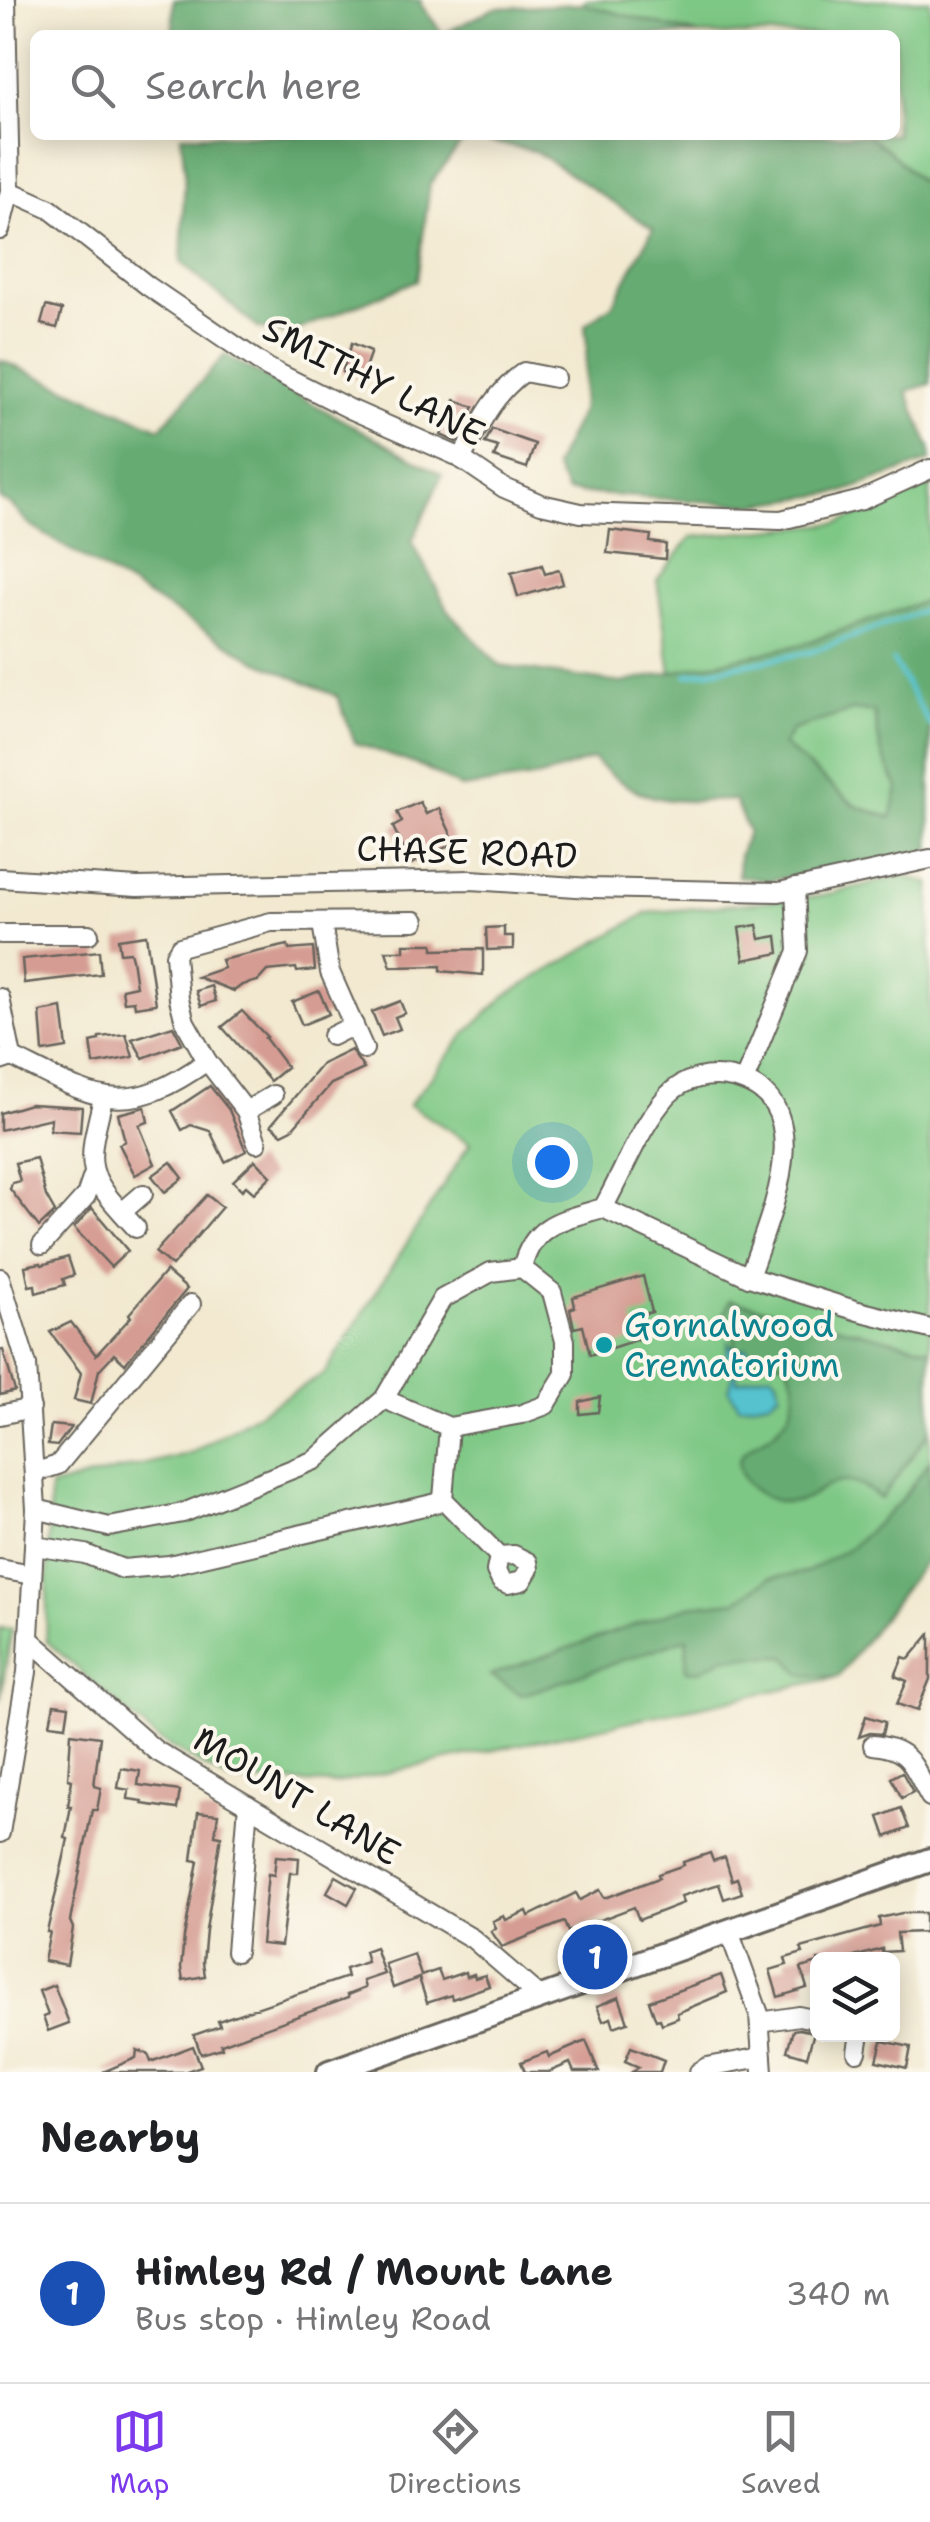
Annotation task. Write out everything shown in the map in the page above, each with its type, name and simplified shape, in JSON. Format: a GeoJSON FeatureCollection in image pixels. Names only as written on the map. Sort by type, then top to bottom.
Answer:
{"type":"FeatureCollection","features":[{"type":"Feature","properties":{"kind":"main road"},"geometry":{"type":"LineString","coordinates":[[329,2072],[930,1860]]}},
{"type":"Feature","properties":{"kind":"street"},"geometry":{"type":"LineString","coordinates":[[0,230],[10,191],[6,0]]}},
{"type":"Feature","properties":{"kind":"street","name":"SMITHY LANE"},"geometry":{"type":"LineString","coordinates":[[10,191],[50,208],[148,286],[268,368],[350,410],[462,459],[516,494],[541,504],[581,513],[781,520],[862,500],[930,469]]}},
{"type":"Feature","properties":{"kind":"street"},"geometry":{"type":"LineString","coordinates":[[462,459],[485,414],[512,380],[524,372],[555,378]]}},
{"type":"Feature","properties":{"kind":"street","name":"CHASE ROAD"},"geometry":{"type":"LineString","coordinates":[[0,878],[136,887],[472,880],[591,888],[779,892],[930,859]]}},
{"type":"Feature","properties":{"kind":"street"},"geometry":{"type":"LineString","coordinates":[[744,1081],[798,951],[795,888]]}},
{"type":"Feature","properties":{"kind":"street"},"geometry":{"type":"LineString","coordinates":[[257,1143],[246,1112],[207,1061],[185,1022],[176,955],[180,947],[271,922],[415,922]]}},
{"type":"Feature","properties":{"kind":"street"},"geometry":{"type":"LineString","coordinates":[[322,923],[330,972],[364,1049]]}},
{"type":"Feature","properties":{"kind":"street"},"geometry":{"type":"LineString","coordinates":[[0,934],[89,934]]}},
{"type":"Feature","properties":{"kind":"street"},"geometry":{"type":"LineString","coordinates":[[0,998],[6,1059],[102,1099],[146,1096],[179,1081],[207,1061]]}},
{"type":"Feature","properties":{"kind":"street"},"geometry":{"type":"LineString","coordinates":[[332,1036],[354,1026]]}},
{"type":"Feature","properties":{"kind":"street"},"geometry":{"type":"LineString","coordinates":[[602,1208],[650,1120],[671,1092],[696,1077],[726,1076],[744,1081],[762,1093],[780,1116],[786,1145],[774,1205],[749,1277]]}},
{"type":"Feature","properties":{"kind":"street"},"geometry":{"type":"LineString","coordinates":[[246,1112],[273,1096]]}},
{"type":"Feature","properties":{"kind":"street"},"geometry":{"type":"LineString","coordinates":[[42,1245],[86,1196],[93,1176],[90,1152],[102,1099]]}},
{"type":"Feature","properties":{"kind":"street"},"geometry":{"type":"LineString","coordinates":[[93,1176],[136,1228]]}},
{"type":"Feature","properties":{"kind":"street"},"geometry":{"type":"LineString","coordinates":[[122,1212],[143,1194]]}},
{"type":"Feature","properties":{"kind":"street"},"geometry":{"type":"LineString","coordinates":[[522,1268],[528,1246],[537,1234],[568,1218],[602,1208],[749,1277],[930,1329]]}},
{"type":"Feature","properties":{"kind":"street"},"geometry":{"type":"LineString","coordinates":[[36,1509],[110,1528],[183,1513],[316,1460],[384,1399],[442,1300],[491,1272],[522,1268],[552,1292],[565,1341],[565,1374],[546,1405],[522,1414],[449,1428],[384,1399]]}},
{"type":"Feature","properties":{"kind":"street"},"geometry":{"type":"LineString","coordinates":[[0,1278],[27,1366],[36,1472],[27,1672],[0,1833]]}},
{"type":"Feature","properties":{"kind":"street"},"geometry":{"type":"LineString","coordinates":[[36,1472],[58,1465],[192,1304]]}},
{"type":"Feature","properties":{"kind":"street"},"geometry":{"type":"LineString","coordinates":[[0,1415],[31,1408]]}},
{"type":"Feature","properties":{"kind":"street"},"geometry":{"type":"LineString","coordinates":[[35,1546],[85,1554],[122,1568],[168,1565],[437,1503],[443,1498],[449,1428]]}},
{"type":"Feature","properties":{"kind":"street"},"geometry":{"type":"LineString","coordinates":[[443,1498],[500,1556]]}},
{"type":"Feature","properties":{"kind":"street"},"geometry":{"type":"LineString","coordinates":[[0,1569],[32,1576]]}},
{"type":"Feature","properties":{"kind":"street","name":"MOUNT LANE"},"geometry":{"type":"LineString","coordinates":[[29,1639],[154,1750],[473,1940],[540,1998]]}},
{"type":"Feature","properties":{"kind":"street"},"geometry":{"type":"LineString","coordinates":[[873,1745],[896,1748],[908,1756],[930,1798]]}},
{"type":"Feature","properties":{"kind":"street"},"geometry":{"type":"LineString","coordinates":[[236,1952],[248,1806]]}},
{"type":"Feature","properties":{"kind":"street"},"geometry":{"type":"LineString","coordinates":[[699,2072],[707,2066],[762,2064],[760,2022],[728,1931]]}},
{"type":"Feature","properties":{"kind":"street"},"geometry":{"type":"LineString","coordinates":[[760,2022],[799,2016],[810,2018]]}},
{"type":"Feature","properties":{"kind":"green space"},"geometry":{"type":"Polygon","coordinates":[[[173,0],[421,0],[440,30],[173,30],[173,0]]]}},
{"type":"Feature","properties":{"kind":"green space"},"geometry":{"type":"Polygon","coordinates":[[[584,0],[930,0],[930,191],[873,140],[900,140],[900,30],[680,30],[583,4],[584,0]]]}},
{"type":"Feature","properties":{"kind":"green space"},"geometry":{"type":"Polygon","coordinates":[[[583,4],[680,30],[451,30],[495,8],[583,4]]]}},
{"type":"Feature","properties":{"kind":"green space"},"geometry":{"type":"Polygon","coordinates":[[[182,140],[464,140],[430,184],[417,280],[288,334],[258,328],[181,263],[185,173],[182,140]]]}},
{"type":"Feature","properties":{"kind":"green space"},"geometry":{"type":"Polygon","coordinates":[[[481,140],[873,140],[889,151],[930,191],[930,384],[907,391],[930,448],[930,461],[843,492],[752,505],[567,492],[554,467],[581,411],[585,325],[613,304],[653,229],[535,151],[481,140]]]}},
{"type":"Feature","properties":{"kind":"green space"},"geometry":{"type":"Polygon","coordinates":[[[225,355],[442,475],[412,542],[450,613],[500,666],[621,683],[800,645],[930,599],[930,851],[768,881],[738,876],[739,856],[748,831],[734,800],[658,798],[626,786],[593,759],[540,777],[461,788],[423,767],[355,743],[337,696],[256,661],[31,526],[0,499],[0,360],[160,428],[225,355]],[[854,710],[792,730],[783,745],[855,806],[891,818],[898,788],[881,751],[874,712],[854,710]]]}},
{"type":"Feature","properties":{"kind":"green space"},"geometry":{"type":"Polygon","coordinates":[[[930,484],[930,600],[801,645],[671,673],[657,580],[691,537],[839,523],[930,484]]]}},
{"type":"Feature","properties":{"kind":"green space"},"geometry":{"type":"Polygon","coordinates":[[[853,710],[874,712],[881,751],[898,788],[892,818],[856,806],[782,745],[792,730],[853,710]]]}},
{"type":"Feature","properties":{"kind":"green space"},"geometry":{"type":"Polygon","coordinates":[[[902,876],[930,883],[930,1554],[838,1677],[334,1784],[229,1781],[157,1739],[46,1641],[50,1487],[191,1453],[325,1373],[470,1143],[409,1105],[466,1033],[505,996],[647,913],[820,896],[902,876]]]}},
{"type":"Feature","properties":{"kind":"green space"},"geometry":{"type":"Polygon","coordinates":[[[730,1300],[930,1349],[930,1431],[881,1499],[852,1483],[839,1482],[806,1499],[778,1501],[760,1494],[746,1481],[740,1458],[783,1422],[792,1406],[795,1388],[784,1362],[752,1365],[747,1349],[735,1351],[735,1336],[721,1321],[730,1300]]]}},
{"type":"Feature","properties":{"kind":"green space"},"geometry":{"type":"Polygon","coordinates":[[[930,1461],[930,1554],[838,1677],[802,1675],[785,1656],[725,1657],[700,1671],[686,1670],[687,1638],[522,1695],[490,1675],[689,1606],[736,1601],[769,1578],[805,1573],[852,1546],[898,1504],[930,1461]]]}},
{"type":"Feature","properties":{"kind":"green space"},"geometry":{"type":"Polygon","coordinates":[[[0,1628],[12,1629],[0,1701],[0,1628]]]}},
{"type":"Feature","properties":{"kind":"water"},"geometry":{"type":"Polygon","coordinates":[[[729,1342],[735,1351],[747,1348],[752,1365],[736,1372],[737,1381],[771,1373],[777,1379],[780,1393],[769,1401],[739,1406],[729,1390],[734,1370],[727,1361],[729,1342]]]}},
{"type":"Feature","properties":{"kind":"building"},"geometry":{"type":"Polygon","coordinates":[[[46,306],[62,310],[57,328],[41,324],[46,306]]]}},
{"type":"Feature","properties":{"kind":"building"},"geometry":{"type":"Polygon","coordinates":[[[352,343],[371,351],[361,379],[342,372],[352,343]]]}},
{"type":"Feature","properties":{"kind":"building"},"geometry":{"type":"Polygon","coordinates":[[[455,400],[474,407],[456,442],[441,435],[455,400]]]}},
{"type":"Feature","properties":{"kind":"building"},"geometry":{"type":"Polygon","coordinates":[[[492,429],[535,444],[527,468],[494,457],[498,447],[485,443],[492,429]]]}},
{"type":"Feature","properties":{"kind":"building"},"geometry":{"type":"Polygon","coordinates":[[[610,530],[651,535],[650,542],[666,544],[665,559],[607,553],[610,530]]]}},
{"type":"Feature","properties":{"kind":"building"},"geometry":{"type":"Polygon","coordinates":[[[542,565],[545,574],[559,570],[563,584],[518,597],[511,573],[542,565]]]}},
{"type":"Feature","properties":{"kind":"building"},"geometry":{"type":"Polygon","coordinates":[[[420,802],[426,814],[439,808],[455,843],[411,864],[393,827],[402,822],[397,812],[420,802]]]}},
{"type":"Feature","properties":{"kind":"building"},"geometry":{"type":"Polygon","coordinates":[[[757,925],[760,939],[777,936],[779,953],[744,960],[739,928],[757,925]]]}},
{"type":"Feature","properties":{"kind":"building"},"geometry":{"type":"Polygon","coordinates":[[[504,927],[504,936],[513,936],[513,949],[487,950],[486,928],[504,927]]]}},
{"type":"Feature","properties":{"kind":"building"},"geometry":{"type":"Polygon","coordinates":[[[146,935],[156,1004],[135,1007],[134,1001],[124,1002],[122,989],[136,986],[130,952],[120,953],[118,939],[146,935]]]}},
{"type":"Feature","properties":{"kind":"building"},"geometry":{"type":"Polygon","coordinates":[[[404,944],[433,944],[433,950],[483,949],[483,975],[441,971],[441,966],[391,967],[386,951],[404,951],[404,944]]]}},
{"type":"Feature","properties":{"kind":"building"},"geometry":{"type":"Polygon","coordinates":[[[288,945],[289,950],[313,948],[315,970],[267,971],[258,981],[234,991],[197,977],[224,968],[221,960],[288,945]]]}},
{"type":"Feature","properties":{"kind":"building"},"geometry":{"type":"Polygon","coordinates":[[[99,951],[101,974],[24,983],[22,959],[99,951]]]}},
{"type":"Feature","properties":{"kind":"building"},"geometry":{"type":"Polygon","coordinates":[[[211,986],[216,1001],[201,1006],[196,991],[211,986]]]}},
{"type":"Feature","properties":{"kind":"building"},"geometry":{"type":"Polygon","coordinates":[[[319,991],[329,1014],[302,1025],[292,1002],[319,991]]]}},
{"type":"Feature","properties":{"kind":"building"},"geometry":{"type":"Polygon","coordinates":[[[400,1001],[405,1013],[395,1017],[400,1029],[382,1036],[372,1012],[400,1001]]]}},
{"type":"Feature","properties":{"kind":"building"},"geometry":{"type":"Polygon","coordinates":[[[62,1008],[67,1048],[43,1052],[40,1012],[62,1008]]]}},
{"type":"Feature","properties":{"kind":"building"},"geometry":{"type":"Polygon","coordinates":[[[242,1011],[267,1037],[287,1067],[270,1081],[222,1027],[242,1011]]]}},
{"type":"Feature","properties":{"kind":"building"},"geometry":{"type":"Polygon","coordinates":[[[173,1026],[182,1043],[143,1058],[132,1039],[173,1026]]]}},
{"type":"Feature","properties":{"kind":"building"},"geometry":{"type":"Polygon","coordinates":[[[126,1034],[133,1057],[94,1064],[91,1042],[99,1037],[126,1034]]]}},
{"type":"Feature","properties":{"kind":"building"},"geometry":{"type":"Polygon","coordinates":[[[351,1050],[364,1069],[331,1084],[292,1129],[282,1134],[271,1125],[322,1064],[351,1050]]]}},
{"type":"Feature","properties":{"kind":"building"},"geometry":{"type":"Polygon","coordinates":[[[210,1086],[229,1110],[246,1151],[225,1162],[210,1131],[191,1125],[182,1130],[172,1111],[210,1086]]]}},
{"type":"Feature","properties":{"kind":"building"},"geometry":{"type":"Polygon","coordinates":[[[30,1104],[82,1107],[80,1132],[50,1130],[51,1118],[0,1130],[0,1113],[30,1104]]]}},
{"type":"Feature","properties":{"kind":"building"},"geometry":{"type":"Polygon","coordinates":[[[145,1107],[148,1122],[139,1125],[155,1164],[135,1175],[119,1144],[125,1141],[118,1114],[145,1107]]]}},
{"type":"Feature","properties":{"kind":"building"},"geometry":{"type":"Polygon","coordinates":[[[36,1158],[46,1196],[55,1212],[39,1227],[10,1189],[12,1183],[20,1181],[15,1163],[36,1158]]]}},
{"type":"Feature","properties":{"kind":"building"},"geometry":{"type":"Polygon","coordinates":[[[255,1160],[271,1176],[254,1193],[246,1186],[242,1190],[233,1181],[255,1160]]]}},
{"type":"Feature","properties":{"kind":"building"},"geometry":{"type":"Polygon","coordinates":[[[171,1162],[183,1178],[165,1192],[152,1176],[171,1162]]]}},
{"type":"Feature","properties":{"kind":"building"},"geometry":{"type":"Polygon","coordinates":[[[207,1195],[222,1207],[172,1266],[155,1252],[207,1195]]]}},
{"type":"Feature","properties":{"kind":"building"},"geometry":{"type":"Polygon","coordinates":[[[92,1208],[128,1251],[111,1267],[74,1228],[92,1208]]]}},
{"type":"Feature","properties":{"kind":"building"},"geometry":{"type":"Polygon","coordinates":[[[68,1257],[74,1275],[63,1279],[65,1285],[36,1293],[35,1285],[29,1286],[25,1266],[68,1257]]]}},
{"type":"Feature","properties":{"kind":"building"},"geometry":{"type":"Polygon","coordinates":[[[166,1271],[187,1289],[125,1364],[114,1354],[99,1370],[91,1404],[74,1400],[81,1373],[50,1332],[71,1322],[96,1355],[166,1271]]]}},
{"type":"Feature","properties":{"kind":"building","name":"Gornalwood Crematorium"},"geometry":{"type":"Polygon","coordinates":[[[643,1276],[652,1312],[632,1317],[639,1339],[590,1355],[583,1326],[574,1328],[570,1309],[575,1307],[573,1297],[643,1276]]]}},
{"type":"Feature","properties":{"kind":"building"},"geometry":{"type":"Polygon","coordinates":[[[0,1350],[15,1391],[0,1395],[0,1350]]]}},
{"type":"Feature","properties":{"kind":"building"},"geometry":{"type":"Polygon","coordinates":[[[600,1397],[598,1412],[580,1414],[580,1402],[600,1397]]]}},
{"type":"Feature","properties":{"kind":"building"},"geometry":{"type":"Polygon","coordinates":[[[51,1425],[71,1427],[57,1446],[48,1445],[51,1425]]]}},
{"type":"Feature","properties":{"kind":"building"},"geometry":{"type":"Polygon","coordinates":[[[930,1634],[930,1679],[917,1711],[897,1704],[907,1681],[895,1676],[903,1657],[909,1659],[930,1634]]]}},
{"type":"Feature","properties":{"kind":"building"},"geometry":{"type":"Polygon","coordinates":[[[54,1704],[69,1706],[66,1726],[50,1724],[54,1704]]]}},
{"type":"Feature","properties":{"kind":"building"},"geometry":{"type":"Polygon","coordinates":[[[866,1716],[885,1722],[882,1734],[859,1737],[866,1716]]]}},
{"type":"Feature","properties":{"kind":"building"},"geometry":{"type":"Polygon","coordinates":[[[71,1733],[100,1737],[94,1786],[101,1788],[97,1810],[92,1810],[70,1921],[73,1928],[67,1965],[44,1961],[68,1839],[65,1838],[71,1806],[71,1733]]]}},
{"type":"Feature","properties":{"kind":"building"},"geometry":{"type":"Polygon","coordinates":[[[121,1768],[140,1771],[138,1785],[180,1791],[177,1809],[128,1799],[129,1790],[118,1788],[121,1768]]]}},
{"type":"Feature","properties":{"kind":"building"},"geometry":{"type":"Polygon","coordinates":[[[902,1772],[913,1792],[902,1798],[891,1778],[902,1772]]]}},
{"type":"Feature","properties":{"kind":"building"},"geometry":{"type":"Polygon","coordinates":[[[901,1808],[909,1828],[886,1837],[879,1817],[901,1808]]]}},
{"type":"Feature","properties":{"kind":"building"},"geometry":{"type":"Polygon","coordinates":[[[198,1812],[218,1814],[215,1835],[221,1836],[206,1930],[205,1976],[183,1980],[184,1937],[198,1861],[192,1860],[198,1812]]]}},
{"type":"Feature","properties":{"kind":"building"},"geometry":{"type":"Polygon","coordinates":[[[710,1853],[713,1861],[725,1857],[732,1880],[737,1878],[742,1893],[724,1899],[719,1884],[681,1896],[683,1903],[639,1920],[634,1907],[568,1932],[564,1922],[502,1947],[491,1931],[496,1928],[493,1921],[504,1916],[506,1920],[527,1911],[529,1916],[576,1893],[580,1900],[600,1890],[608,1897],[710,1853]]]}},
{"type":"Feature","properties":{"kind":"building"},"geometry":{"type":"Polygon","coordinates":[[[276,1856],[299,1858],[298,1873],[290,1873],[281,1946],[261,1944],[268,1874],[274,1875],[276,1856]]]}},
{"type":"Feature","properties":{"kind":"building"},"geometry":{"type":"Polygon","coordinates":[[[336,1876],[357,1888],[348,1904],[327,1892],[336,1876]]]}},
{"type":"Feature","properties":{"kind":"building"},"geometry":{"type":"Polygon","coordinates":[[[925,1913],[925,1932],[897,1933],[899,1951],[810,1952],[810,1965],[801,1968],[807,1988],[778,1997],[770,1970],[787,1965],[785,1958],[803,1953],[801,1948],[880,1926],[879,1918],[925,1913]]]}},
{"type":"Feature","properties":{"kind":"building"},"geometry":{"type":"Polygon","coordinates":[[[375,1947],[384,1974],[363,1981],[365,1988],[201,2054],[194,2035],[220,2026],[218,2021],[347,1977],[345,1969],[367,1962],[364,1951],[375,1947]]]}},
{"type":"Feature","properties":{"kind":"building"},"geometry":{"type":"Polygon","coordinates":[[[414,1954],[421,1976],[438,1970],[442,1980],[465,1972],[466,1977],[485,1975],[489,1986],[427,2003],[419,1978],[393,1988],[385,1964],[414,1954]]]}},
{"type":"Feature","properties":{"kind":"building"},"geometry":{"type":"Polygon","coordinates":[[[721,1975],[727,1992],[677,2013],[678,2018],[662,2024],[660,2019],[656,2020],[649,2001],[721,1975]]]}},
{"type":"Feature","properties":{"kind":"building"},"geometry":{"type":"Polygon","coordinates":[[[54,1985],[69,2023],[48,2031],[43,2017],[48,2015],[39,1991],[54,1985]]]}},
{"type":"Feature","properties":{"kind":"building"},"geometry":{"type":"Polygon","coordinates":[[[619,1997],[628,2022],[614,2027],[611,2018],[603,2021],[597,2006],[619,1997]]]}},
{"type":"Feature","properties":{"kind":"building"},"geometry":{"type":"Polygon","coordinates":[[[793,2030],[810,2031],[807,2057],[787,2051],[793,2030]]]}},
{"type":"Feature","properties":{"kind":"building"},"geometry":{"type":"Polygon","coordinates":[[[586,2041],[599,2072],[574,2072],[570,2063],[549,2072],[525,2072],[521,2062],[547,2052],[549,2057],[586,2041]]]}},
{"type":"Feature","properties":{"kind":"building"},"geometry":{"type":"Polygon","coordinates":[[[882,2042],[911,2047],[907,2068],[877,2061],[882,2042]]]}},
{"type":"Feature","properties":{"kind":"building"},"geometry":{"type":"Polygon","coordinates":[[[193,2046],[201,2066],[184,2072],[103,2072],[136,2058],[137,2050],[148,2054],[151,2062],[193,2046]]]}},
{"type":"Feature","properties":{"kind":"building"},"geometry":{"type":"Polygon","coordinates":[[[631,2047],[664,2060],[660,2072],[632,2072],[639,2067],[625,2061],[631,2047]]]}},
{"type":"Feature","properties":{"kind":"waterway"},"geometry":{"type":"LineString","coordinates":[[687,675],[811,652],[930,608]]}},
{"type":"Feature","properties":{"kind":"waterway"},"geometry":{"type":"LineString","coordinates":[[893,661],[930,725]]}},
{"type":"Feature","properties":{"kind":"place","name":"Gornalwood Crematorium"},"geometry":{"type":"Point","coordinates":[604,1345]}},
{"type":"Feature","properties":{"kind":"place","name":"Himley Rd / Mount Lane"},"geometry":{"type":"Point","coordinates":[595,1957]}}]}
